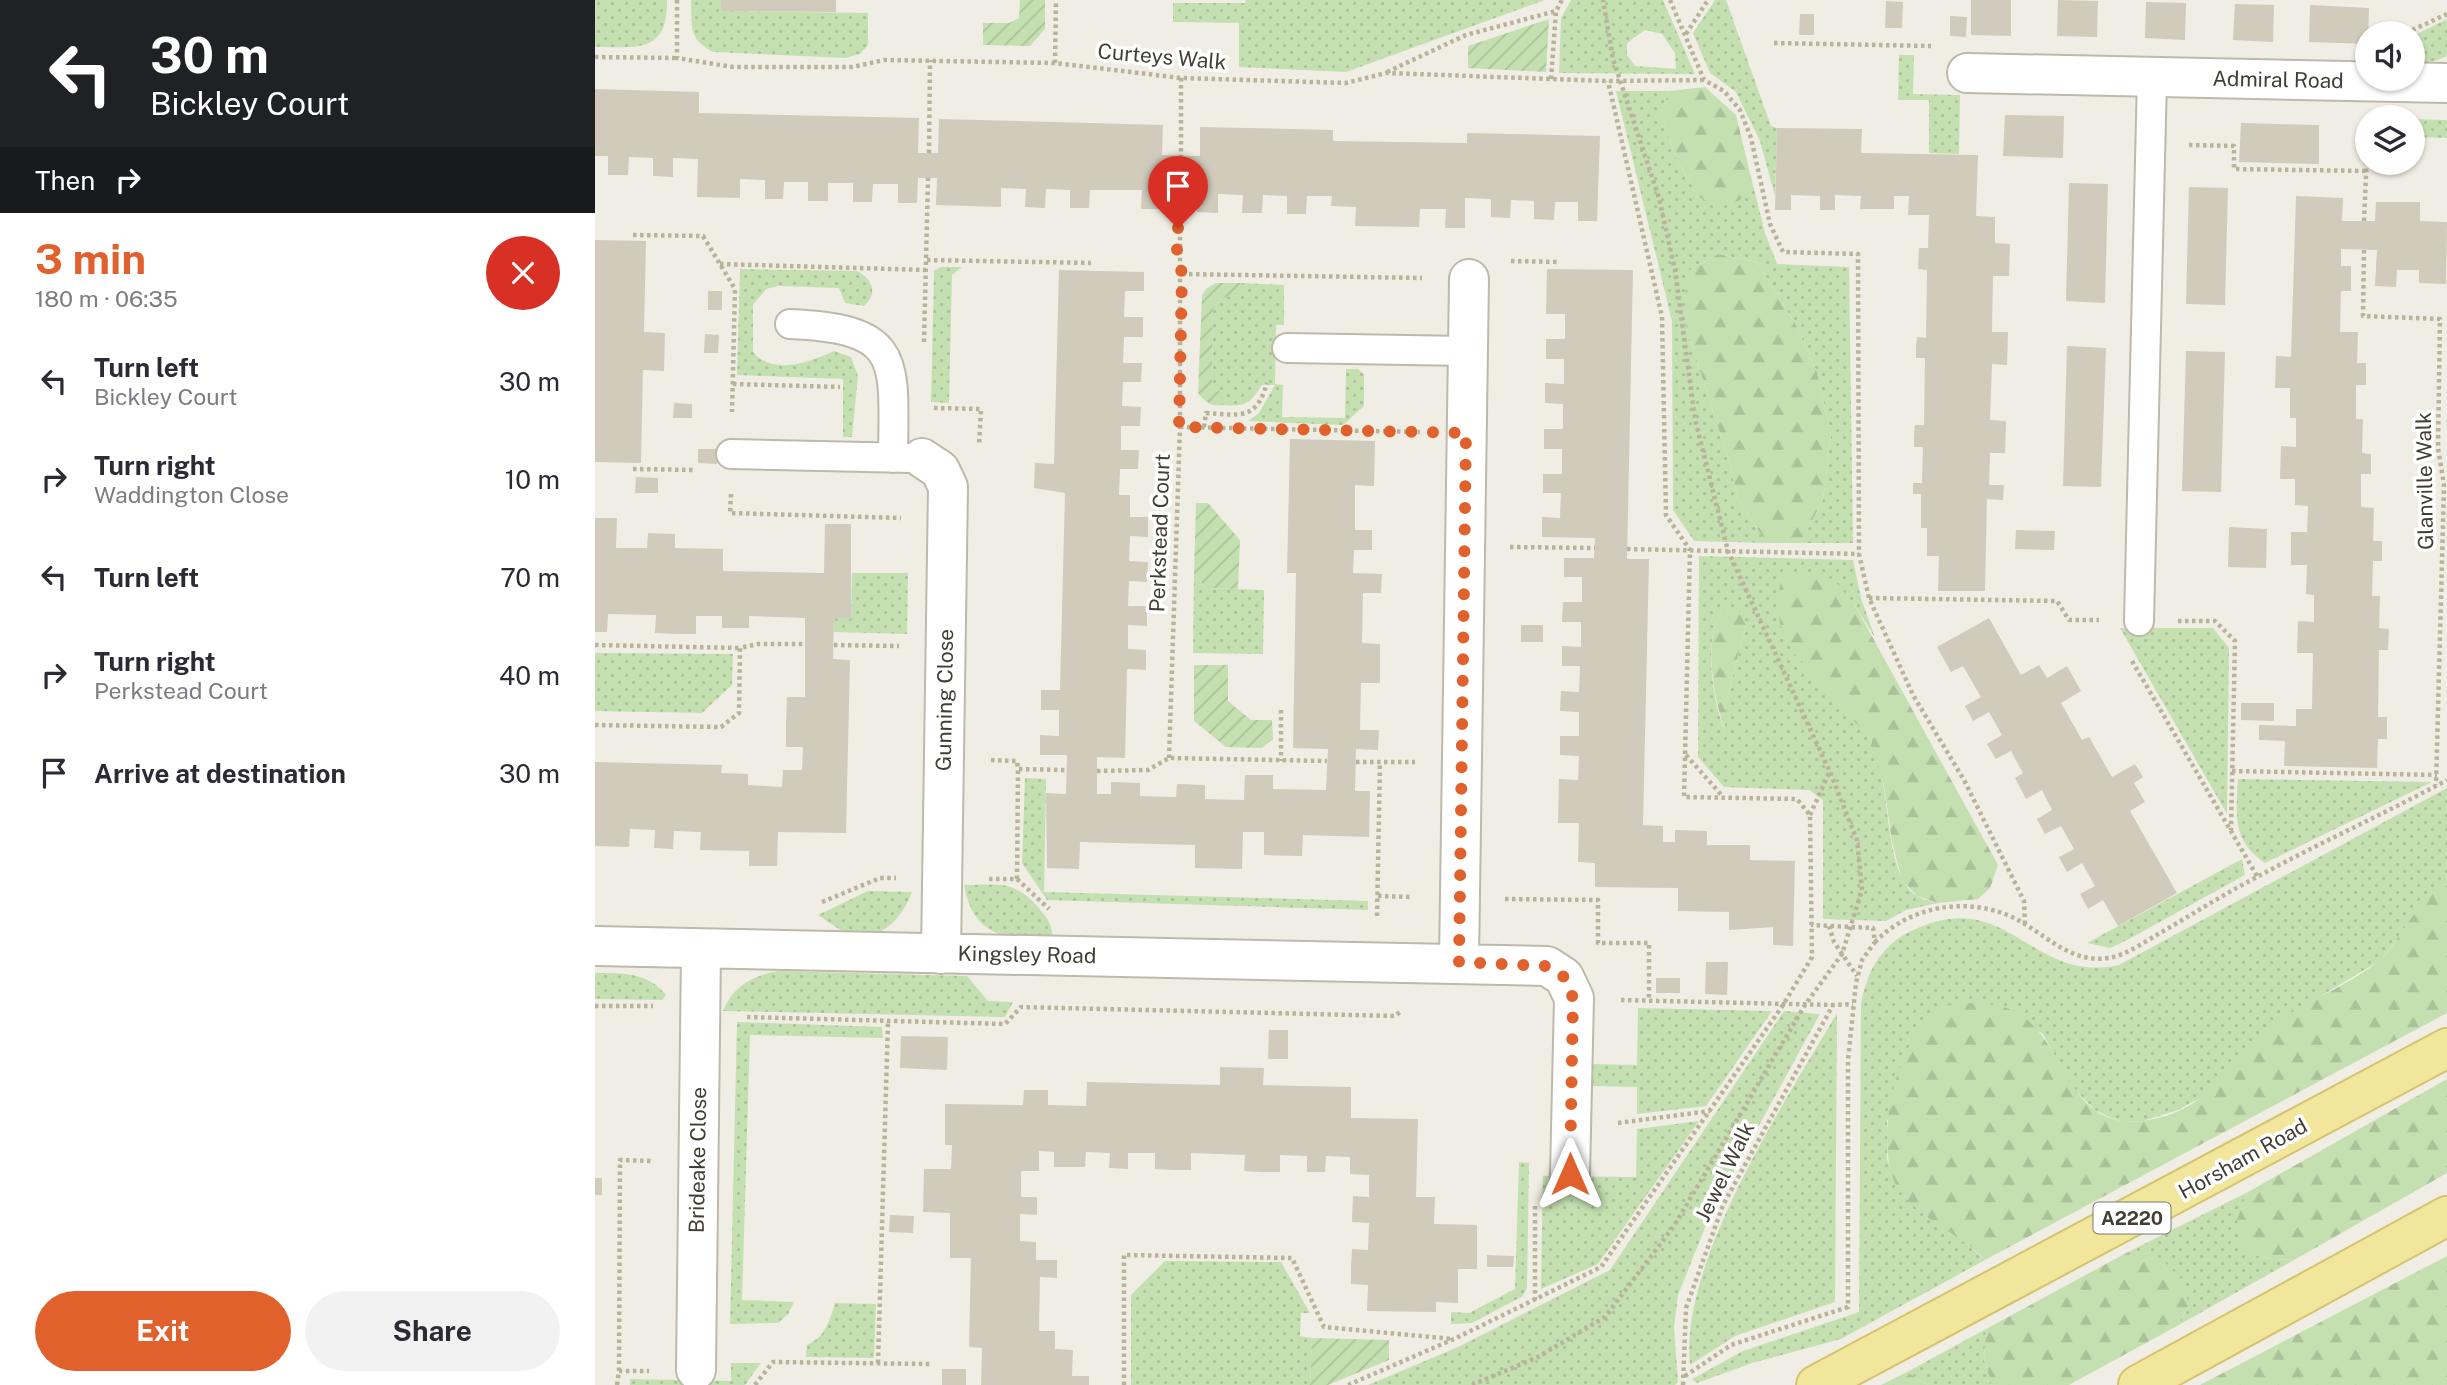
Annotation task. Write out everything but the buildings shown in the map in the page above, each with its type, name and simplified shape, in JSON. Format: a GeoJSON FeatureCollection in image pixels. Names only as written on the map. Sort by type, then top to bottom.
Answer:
{"type":"FeatureCollection","features":[{"type":"Feature","properties":{"kind":"main road","name":"Horsham Road"},"geometry":{"type":"LineString","coordinates":[[1816,1385],[2447,1048]]}},
{"type":"Feature","properties":{"kind":"main road"},"geometry":{"type":"LineString","coordinates":[[2138,1385],[2447,1216]]}},
{"type":"Feature","properties":{"kind":"street","name":"Admiral Road"},"geometry":{"type":"LineString","coordinates":[[1967,73],[2447,83]]}},
{"type":"Feature","properties":{"kind":"street"},"geometry":{"type":"LineString","coordinates":[[1459,962],[1469,279]]}},
{"type":"Feature","properties":{"kind":"street","name":"Gunning Close"},"geometry":{"type":"LineString","coordinates":[[908,458],[940,470],[948,487],[941,954]]}},
{"type":"Feature","properties":{"kind":"street","name":"Kingsley Road"},"geometry":{"type":"LineString","coordinates":[[595,947],[1459,962],[1547,966],[1564,977],[1573,998]]}},
{"type":"Feature","properties":{"kind":"street","name":"Brideake Close"},"geometry":{"type":"LineString","coordinates":[[696,1370],[701,950]]}},
{"type":"Feature","properties":{"kind":"street"},"geometry":{"type":"LineString","coordinates":[[1570,1174],[1573,998]]}},
{"type":"Feature","properties":{"kind":"lane"},"geometry":{"type":"LineString","coordinates":[[2139,621],[2152,77]]}},
{"type":"Feature","properties":{"kind":"lane"},"geometry":{"type":"LineString","coordinates":[[731,462],[908,458],[889,364],[877,344],[855,332],[830,326],[790,324]]}},
{"type":"Feature","properties":{"kind":"lane"},"geometry":{"type":"LineString","coordinates":[[1287,348],[1467,351]]}},
{"type":"Feature","properties":{"kind":"path"},"geometry":{"type":"LineString","coordinates":[[677,0],[677,58]]}},
{"type":"Feature","properties":{"kind":"path"},"geometry":{"type":"LineString","coordinates":[[1055,63],[1056,0]]}},
{"type":"Feature","properties":{"kind":"path"},"geometry":{"type":"LineString","coordinates":[[1551,79],[1556,10],[1562,0]]}},
{"type":"Feature","properties":{"kind":"path"},"geometry":{"type":"LineString","coordinates":[[1472,1385],[1538,1357],[1605,1317],[1674,1226],[1805,1005],[1842,954],[1853,927],[1862,890],[1857,840],[1830,772],[1728,551],[1695,418],[1675,270],[1659,198],[1619,81],[1603,0]]}},
{"type":"Feature","properties":{"kind":"path"},"geometry":{"type":"LineString","coordinates":[[1670,0],[1704,80],[1724,92],[1740,110],[1751,138],[1770,224],[1783,252],[1858,254],[1859,554],[1869,597],[1913,695],[1964,780],[2024,901],[2025,925]]}},
{"type":"Feature","properties":{"kind":"path"},"geometry":{"type":"LineString","coordinates":[[1686,35],[1708,0]]}},
{"type":"Feature","properties":{"kind":"path"},"geometry":{"type":"LineString","coordinates":[[1386,72],[1466,35],[1556,10]]}},
{"type":"Feature","properties":{"kind":"path"},"geometry":{"type":"LineString","coordinates":[[2425,24],[2447,14]]}},
{"type":"Feature","properties":{"kind":"path"},"geometry":{"type":"LineString","coordinates":[[1774,43],[1969,47],[1967,73]]}},
{"type":"Feature","properties":{"kind":"path","name":"Curteys Walk"},"geometry":{"type":"LineString","coordinates":[[595,57],[677,58],[746,67],[853,67],[884,60],[1055,63],[1181,78],[1346,83],[1386,72],[1608,81],[1704,80]]}},
{"type":"Feature","properties":{"kind":"path"},"geometry":{"type":"LineString","coordinates":[[929,153],[930,61]]}},
{"type":"Feature","properties":{"kind":"path"},"geometry":{"type":"LineString","coordinates":[[1181,78],[1181,156]]}},
{"type":"Feature","properties":{"kind":"path"},"geometry":{"type":"LineString","coordinates":[[1608,81],[1662,317],[1666,515],[1690,550],[1684,797],[1797,799],[1810,815]]}},
{"type":"Feature","properties":{"kind":"path"},"geometry":{"type":"LineString","coordinates":[[2150,144],[2234,146],[2234,169],[2355,171]]}},
{"type":"Feature","properties":{"kind":"path"},"geometry":{"type":"LineString","coordinates":[[2364,221],[2366,175]]}},
{"type":"Feature","properties":{"kind":"path"},"geometry":{"type":"LineString","coordinates":[[924,352],[928,178]]}},
{"type":"Feature","properties":{"kind":"path","name":"Perkstead Court"},"geometry":{"type":"LineString","coordinates":[[1169,758],[1182,274],[1177,250],[1179,184]]}},
{"type":"Feature","properties":{"kind":"path"},"geometry":{"type":"LineString","coordinates":[[633,235],[703,236],[735,289],[730,513],[948,519]]}},
{"type":"Feature","properties":{"kind":"path","name":"Glanville Walk"},"geometry":{"type":"LineString","coordinates":[[2364,250],[2363,316],[2440,319],[2438,448],[2444,485],[2436,786]]}},
{"type":"Feature","properties":{"kind":"path"},"geometry":{"type":"LineString","coordinates":[[926,260],[1091,263]]}},
{"type":"Feature","properties":{"kind":"path"},"geometry":{"type":"LineString","coordinates":[[1182,274],[1488,279],[1489,260],[1559,262]]}},
{"type":"Feature","properties":{"kind":"path"},"geometry":{"type":"LineString","coordinates":[[720,264],[926,270]]}},
{"type":"Feature","properties":{"kind":"path"},"geometry":{"type":"LineString","coordinates":[[1204,427],[1206,413],[1245,415],[1256,408],[1268,381]]}},
{"type":"Feature","properties":{"kind":"path"},"geometry":{"type":"LineString","coordinates":[[733,384],[840,387]]}},
{"type":"Feature","properties":{"kind":"path"},"geometry":{"type":"LineString","coordinates":[[1179,427],[1466,433]]}},
{"type":"Feature","properties":{"kind":"path"},"geometry":{"type":"LineString","coordinates":[[633,469],[731,462]]}},
{"type":"Feature","properties":{"kind":"path"},"geometry":{"type":"LineString","coordinates":[[1466,523],[1482,523],[1511,548],[1595,548]]}},
{"type":"Feature","properties":{"kind":"path"},"geometry":{"type":"LineString","coordinates":[[1627,549],[1859,554]]}},
{"type":"Feature","properties":{"kind":"path"},"geometry":{"type":"LineString","coordinates":[[595,645],[740,648],[758,644],[805,644]]}},
{"type":"Feature","properties":{"kind":"path"},"geometry":{"type":"LineString","coordinates":[[834,645],[946,647]]}},
{"type":"Feature","properties":{"kind":"path"},"geometry":{"type":"LineString","coordinates":[[595,725],[721,727],[739,713],[740,648]]}},
{"type":"Feature","properties":{"kind":"path"},"geometry":{"type":"LineString","coordinates":[[2129,654],[2257,876]]}},
{"type":"Feature","properties":{"kind":"path"},"geometry":{"type":"LineString","coordinates":[[1281,710],[1281,761]]}},
{"type":"Feature","properties":{"kind":"path"},"geometry":{"type":"LineString","coordinates":[[1685,754],[1725,798]]}},
{"type":"Feature","properties":{"kind":"path"},"geometry":{"type":"LineString","coordinates":[[944,758],[1017,761],[1017,879]]}},
{"type":"Feature","properties":{"kind":"path"},"geometry":{"type":"LineString","coordinates":[[1097,771],[1148,770],[1169,758],[1327,761]]}},
{"type":"Feature","properties":{"kind":"path"},"geometry":{"type":"LineString","coordinates":[[1356,762],[1461,762]]}},
{"type":"Feature","properties":{"kind":"path"},"geometry":{"type":"LineString","coordinates":[[1365,916],[1378,916],[1380,762]]}},
{"type":"Feature","properties":{"kind":"path"},"geometry":{"type":"LineString","coordinates":[[1018,769],[1067,770]]}},
{"type":"Feature","properties":{"kind":"path"},"geometry":{"type":"LineString","coordinates":[[2232,771],[2437,775]]}},
{"type":"Feature","properties":{"kind":"path"},"geometry":{"type":"LineString","coordinates":[[1348,1385],[1454,1339],[1601,1267],[1783,1005],[1812,957],[1810,815],[1830,772]]}},
{"type":"Feature","properties":{"kind":"path"},"geometry":{"type":"LineString","coordinates":[[1685,1376],[1731,1345],[1848,1307],[1848,1060],[1853,1004],[1862,960],[1888,929],[1909,917],[1943,907],[1980,907],[2025,925],[2076,956],[2107,958],[2135,947],[2257,876],[2447,780]]}},
{"type":"Feature","properties":{"kind":"path"},"geometry":{"type":"LineString","coordinates":[[820,903],[880,878],[1017,879],[1053,913]]}},
{"type":"Feature","properties":{"kind":"path"},"geometry":{"type":"LineString","coordinates":[[1811,925],[1873,928],[1875,942]]}},
{"type":"Feature","properties":{"kind":"path"},"geometry":{"type":"LineString","coordinates":[[1829,926],[1830,935],[1857,976]]}},
{"type":"Feature","properties":{"kind":"path"},"geometry":{"type":"LineString","coordinates":[[1573,998],[1783,1005],[1853,1004]]}},
{"type":"Feature","properties":{"kind":"path"},"geometry":{"type":"LineString","coordinates":[[595,1006],[699,1006],[715,1016],[1005,1024],[1021,1007],[1395,1016],[1410,1003]]}},
{"type":"Feature","properties":{"kind":"path","name":"Jewel Walk"},"geometry":{"type":"LineString","coordinates":[[1683,1385],[1685,1376],[1682,1338],[1686,1308],[1723,1205],[1833,1005]]}},
{"type":"Feature","properties":{"kind":"path"},"geometry":{"type":"LineString","coordinates":[[878,1363],[888,1021]]}},
{"type":"Feature","properties":{"kind":"path"},"geometry":{"type":"LineString","coordinates":[[619,1371],[620,1160],[698,1162]]}},
{"type":"Feature","properties":{"kind":"path"},"geometry":{"type":"LineString","coordinates":[[1124,1385],[1124,1255],[1292,1258],[1324,1327],[1454,1339]]}},
{"type":"Feature","properties":{"kind":"path"},"geometry":{"type":"LineString","coordinates":[[755,1385],[773,1362],[930,1364]]}},
{"type":"Feature","properties":{"kind":"green space"},"geometry":{"type":"Polygon","coordinates":[[[595,0],[667,0],[662,30],[647,44],[595,47],[595,0]]]}},
{"type":"Feature","properties":{"kind":"green space"},"geometry":{"type":"Polygon","coordinates":[[[691,0],[721,0],[722,11],[868,13],[868,45],[860,54],[846,58],[713,52],[695,37],[691,0]]]}},
{"type":"Feature","properties":{"kind":"green space"},"geometry":{"type":"Polygon","coordinates":[[[1020,0],[1045,0],[1045,29],[1030,46],[983,45],[983,23],[1009,23],[1019,18],[1020,0]]]}},
{"type":"Feature","properties":{"kind":"green space"},"geometry":{"type":"Polygon","coordinates":[[[1246,0],[1545,0],[1346,72],[1239,67],[1239,23],[1173,22],[1173,3],[1245,3],[1246,0]]]}},
{"type":"Feature","properties":{"kind":"green space"},"geometry":{"type":"Polygon","coordinates":[[[1571,0],[1663,0],[1695,74],[1559,73],[1561,18],[1571,0]],[[1645,30],[1627,43],[1627,55],[1635,66],[1676,69],[1675,53],[1662,34],[1645,30]]]}},
{"type":"Feature","properties":{"kind":"green space"},"geometry":{"type":"Polygon","coordinates":[[[1715,0],[1726,0],[1771,126],[1777,128],[1775,196],[1760,141],[1736,92],[1710,73],[1693,33],[1715,0]]]}},
{"type":"Feature","properties":{"kind":"green space"},"geometry":{"type":"Polygon","coordinates":[[[1549,19],[1546,72],[1468,68],[1468,46],[1549,19]]]}},
{"type":"Feature","properties":{"kind":"green space"},"geometry":{"type":"Polygon","coordinates":[[[2447,19],[2447,56],[2425,62],[2425,30],[2447,19]]]}},
{"type":"Feature","properties":{"kind":"green space"},"geometry":{"type":"Polygon","coordinates":[[[1899,55],[1914,55],[1913,94],[1960,95],[1959,154],[1929,153],[1929,100],[1898,100],[1899,55]]]}},
{"type":"Feature","properties":{"kind":"green space"},"geometry":{"type":"Polygon","coordinates":[[[1705,87],[1736,115],[1750,173],[1750,192],[1738,201],[1715,207],[1698,196],[1676,158],[1661,114],[1669,91],[1705,87]]]}},
{"type":"Feature","properties":{"kind":"green space"},"geometry":{"type":"Polygon","coordinates":[[[1616,91],[1669,91],[1661,114],[1676,158],[1698,196],[1750,192],[1750,173],[1765,233],[1777,264],[1849,267],[1853,543],[1801,543],[1823,499],[1831,435],[1817,372],[1796,325],[1757,262],[1718,254],[1690,270],[1685,324],[1731,467],[1738,500],[1767,543],[1694,541],[1673,510],[1672,321],[1616,91]]]}},
{"type":"Feature","properties":{"kind":"green space"},"geometry":{"type":"Polygon","coordinates":[[[2425,119],[2447,120],[2447,138],[2425,137],[2425,119]]]}},
{"type":"Feature","properties":{"kind":"green space"},"geometry":{"type":"Polygon","coordinates":[[[1718,254],[1757,262],[1796,325],[1817,372],[1831,435],[1823,499],[1801,543],[1767,543],[1738,500],[1731,467],[1685,324],[1685,295],[1690,270],[1718,254]]]}},
{"type":"Feature","properties":{"kind":"green space"},"geometry":{"type":"Polygon","coordinates":[[[941,267],[962,267],[952,275],[949,403],[931,402],[934,271],[941,267]]]}},
{"type":"Feature","properties":{"kind":"green space"},"geometry":{"type":"Polygon","coordinates":[[[740,269],[857,271],[870,282],[871,297],[864,306],[845,303],[839,288],[778,286],[766,289],[753,305],[753,352],[761,359],[771,364],[792,365],[834,351],[851,357],[858,376],[852,437],[843,437],[843,379],[737,375],[740,269]]]}},
{"type":"Feature","properties":{"kind":"green space"},"geometry":{"type":"Polygon","coordinates":[[[1216,283],[1242,283],[1242,296],[1225,297],[1213,310],[1212,383],[1215,390],[1223,392],[1223,405],[1209,403],[1198,393],[1202,295],[1216,283]]]}},
{"type":"Feature","properties":{"kind":"green space"},"geometry":{"type":"Polygon","coordinates":[[[1242,283],[1284,285],[1284,325],[1276,325],[1275,384],[1283,385],[1282,417],[1345,418],[1346,369],[1358,369],[1364,374],[1364,406],[1343,425],[1248,421],[1259,413],[1275,385],[1262,385],[1246,403],[1223,405],[1223,392],[1215,390],[1212,383],[1213,310],[1224,297],[1242,296],[1242,283]]]}},
{"type":"Feature","properties":{"kind":"green space"},"geometry":{"type":"Polygon","coordinates":[[[1196,503],[1208,503],[1240,540],[1238,589],[1206,588],[1194,573],[1196,503]]]}},
{"type":"Feature","properties":{"kind":"green space"},"geometry":{"type":"Polygon","coordinates":[[[1699,556],[1853,560],[1861,598],[1875,638],[1853,602],[1795,654],[1845,706],[1870,739],[1882,776],[1892,846],[1898,867],[1906,884],[1917,896],[1938,903],[1906,910],[1886,921],[1823,919],[1823,800],[1809,790],[1724,787],[1698,757],[1699,556]],[[1721,612],[1712,639],[1713,687],[1724,730],[1726,702],[1746,625],[1721,612]]]}},
{"type":"Feature","properties":{"kind":"green space"},"geometry":{"type":"Polygon","coordinates":[[[852,573],[908,573],[907,634],[834,632],[834,618],[851,619],[852,573]]]}},
{"type":"Feature","properties":{"kind":"green space"},"geometry":{"type":"Polygon","coordinates":[[[1194,573],[1206,588],[1264,590],[1263,654],[1193,653],[1194,573]]]}},
{"type":"Feature","properties":{"kind":"green space"},"geometry":{"type":"Polygon","coordinates":[[[1813,573],[1833,579],[1853,602],[1998,865],[1990,888],[1978,899],[1938,903],[1917,896],[1902,880],[1892,842],[1884,785],[1871,740],[1795,654],[1780,624],[1777,595],[1784,576],[1813,573]]]}},
{"type":"Feature","properties":{"kind":"green space"},"geometry":{"type":"Polygon","coordinates":[[[1721,612],[1743,612],[1746,625],[1726,702],[1725,733],[1714,688],[1711,656],[1715,625],[1721,612]]]}},
{"type":"Feature","properties":{"kind":"green space"},"geometry":{"type":"Polygon","coordinates":[[[2120,628],[2213,628],[2229,648],[2227,814],[2120,628]]]}},
{"type":"Feature","properties":{"kind":"green space"},"geometry":{"type":"Polygon","coordinates":[[[595,653],[733,654],[732,685],[702,713],[595,711],[595,653]]]}},
{"type":"Feature","properties":{"kind":"green space"},"geometry":{"type":"Polygon","coordinates":[[[1194,665],[1228,665],[1228,701],[1251,720],[1272,720],[1273,739],[1262,748],[1226,747],[1194,721],[1194,665]]]}},
{"type":"Feature","properties":{"kind":"green space"},"geometry":{"type":"Polygon","coordinates":[[[1025,778],[1046,779],[1044,892],[1368,901],[1368,910],[1047,900],[1022,863],[1025,778]]]}},
{"type":"Feature","properties":{"kind":"green space"},"geometry":{"type":"Polygon","coordinates":[[[2238,779],[2432,782],[2265,863],[2254,855],[2241,836],[2237,816],[2238,779]]]}},
{"type":"Feature","properties":{"kind":"green space"},"geometry":{"type":"Polygon","coordinates":[[[2447,788],[2447,873],[2381,960],[2276,1023],[2211,1092],[2178,1110],[2143,1121],[2125,1122],[2109,1117],[2095,1110],[2072,1087],[2043,1034],[1995,1005],[1946,1006],[1887,1121],[1887,1160],[1908,1200],[1952,1231],[1985,1260],[1841,1339],[1752,1363],[1697,1383],[1692,1379],[1743,1351],[1859,1312],[1861,1005],[1871,972],[1890,945],[1909,932],[1943,920],[1971,919],[1995,926],[2062,961],[2088,967],[2119,965],[2447,788]]]}},
{"type":"Feature","properties":{"kind":"green space"},"geometry":{"type":"Polygon","coordinates":[[[2242,859],[2245,875],[2129,939],[2110,948],[2087,943],[2242,859]]]}},
{"type":"Feature","properties":{"kind":"green space"},"geometry":{"type":"Polygon","coordinates":[[[2447,873],[2447,1013],[1985,1260],[1918,1210],[1899,1190],[1891,1171],[1887,1146],[1893,1089],[1914,1036],[1929,1017],[1947,1006],[1963,1003],[1989,1004],[2015,1012],[2035,1027],[2076,1090],[2092,1108],[2113,1119],[2142,1121],[2167,1116],[2204,1095],[2258,1037],[2275,1023],[2379,961],[2447,873]]]}},
{"type":"Feature","properties":{"kind":"green space"},"geometry":{"type":"Polygon","coordinates":[[[964,885],[996,885],[1021,892],[1047,918],[1053,940],[1021,938],[995,932],[975,916],[964,885]]]}},
{"type":"Feature","properties":{"kind":"green space"},"geometry":{"type":"Polygon","coordinates":[[[868,891],[912,892],[897,918],[874,934],[849,934],[818,915],[868,891]]]}},
{"type":"Feature","properties":{"kind":"green space"},"geometry":{"type":"Polygon","coordinates":[[[778,971],[967,976],[988,1001],[1013,1002],[1005,1017],[723,1011],[738,989],[752,979],[778,971]]]}},
{"type":"Feature","properties":{"kind":"green space"},"geometry":{"type":"Polygon","coordinates":[[[595,973],[634,975],[659,987],[666,995],[662,1000],[595,999],[595,973]]]}},
{"type":"Feature","properties":{"kind":"green space"},"geometry":{"type":"Polygon","coordinates":[[[1638,1008],[1772,1011],[1706,1106],[1637,1114],[1637,1087],[1590,1086],[1589,1064],[1637,1065],[1638,1008]]]}},
{"type":"Feature","properties":{"kind":"green space"},"geometry":{"type":"Polygon","coordinates":[[[1784,1011],[1820,1014],[1710,1215],[1678,1295],[1674,1328],[1678,1382],[1675,1385],[1368,1385],[1458,1347],[1610,1270],[1784,1011]]]}},
{"type":"Feature","properties":{"kind":"green space"},"geometry":{"type":"Polygon","coordinates":[[[1837,1013],[1835,1302],[1735,1336],[1690,1365],[1691,1324],[1701,1279],[1718,1232],[1765,1136],[1837,1013]]]}},
{"type":"Feature","properties":{"kind":"green space"},"geometry":{"type":"Polygon","coordinates":[[[737,1022],[882,1027],[883,1038],[750,1035],[742,1300],[794,1302],[788,1314],[778,1323],[730,1324],[737,1022]]]}},
{"type":"Feature","properties":{"kind":"green space"},"geometry":{"type":"Polygon","coordinates":[[[2447,1079],[2447,1173],[2294,1260],[2261,1258],[2243,1248],[2237,1219],[2248,1192],[2447,1079]]]}},
{"type":"Feature","properties":{"kind":"green space"},"geometry":{"type":"Polygon","coordinates":[[[1699,1121],[1598,1264],[1541,1289],[1543,1176],[1636,1177],[1637,1129],[1699,1121]]]}},
{"type":"Feature","properties":{"kind":"green space"},"geometry":{"type":"Polygon","coordinates":[[[1519,1162],[1529,1163],[1527,1288],[1523,1296],[1472,1323],[1451,1324],[1451,1312],[1469,1313],[1515,1289],[1519,1162]]]}},
{"type":"Feature","properties":{"kind":"green space"},"geometry":{"type":"Polygon","coordinates":[[[2248,1192],[2237,1219],[2261,1258],[2294,1260],[2177,1326],[2188,1307],[2128,1252],[2248,1192]]]}},
{"type":"Feature","properties":{"kind":"green space"},"geometry":{"type":"Polygon","coordinates":[[[2128,1252],[2161,1258],[2186,1284],[2188,1307],[2177,1326],[2069,1385],[1992,1385],[1984,1360],[1986,1329],[2128,1252]]]}},
{"type":"Feature","properties":{"kind":"green space"},"geometry":{"type":"Polygon","coordinates":[[[2447,1256],[2447,1385],[2200,1385],[2447,1256]]]}},
{"type":"Feature","properties":{"kind":"green space"},"geometry":{"type":"Polygon","coordinates":[[[1165,1261],[1281,1262],[1310,1313],[1301,1313],[1300,1336],[1312,1338],[1310,1385],[1131,1385],[1131,1295],[1165,1261]]]}},
{"type":"Feature","properties":{"kind":"green space"},"geometry":{"type":"Polygon","coordinates":[[[835,1303],[876,1304],[874,1358],[806,1357],[807,1345],[823,1333],[835,1303]]]}},
{"type":"Feature","properties":{"kind":"green space"},"geometry":{"type":"Polygon","coordinates":[[[1986,1329],[1984,1360],[1992,1385],[1928,1385],[1907,1372],[1986,1329]]]}},
{"type":"Feature","properties":{"kind":"green space"},"geometry":{"type":"Polygon","coordinates":[[[1312,1338],[1389,1340],[1389,1360],[1328,1385],[1310,1385],[1312,1338]]]}},
{"type":"Feature","properties":{"kind":"green space"},"geometry":{"type":"Polygon","coordinates":[[[731,1363],[761,1363],[745,1385],[630,1385],[630,1379],[731,1381],[731,1363]]]}},
{"type":"Feature","properties":{"kind":"green space"},"geometry":{"type":"Polygon","coordinates":[[[1907,1372],[1928,1385],[1881,1385],[1907,1372]]]}},
{"type":"Feature","properties":{"kind":"route"},"geometry":{"type":"LineString","coordinates":[[1178,228],[1177,250],[1182,274],[1179,427],[1466,433],[1459,962],[1547,966],[1564,977],[1573,998],[1570,1174]]}}]}
